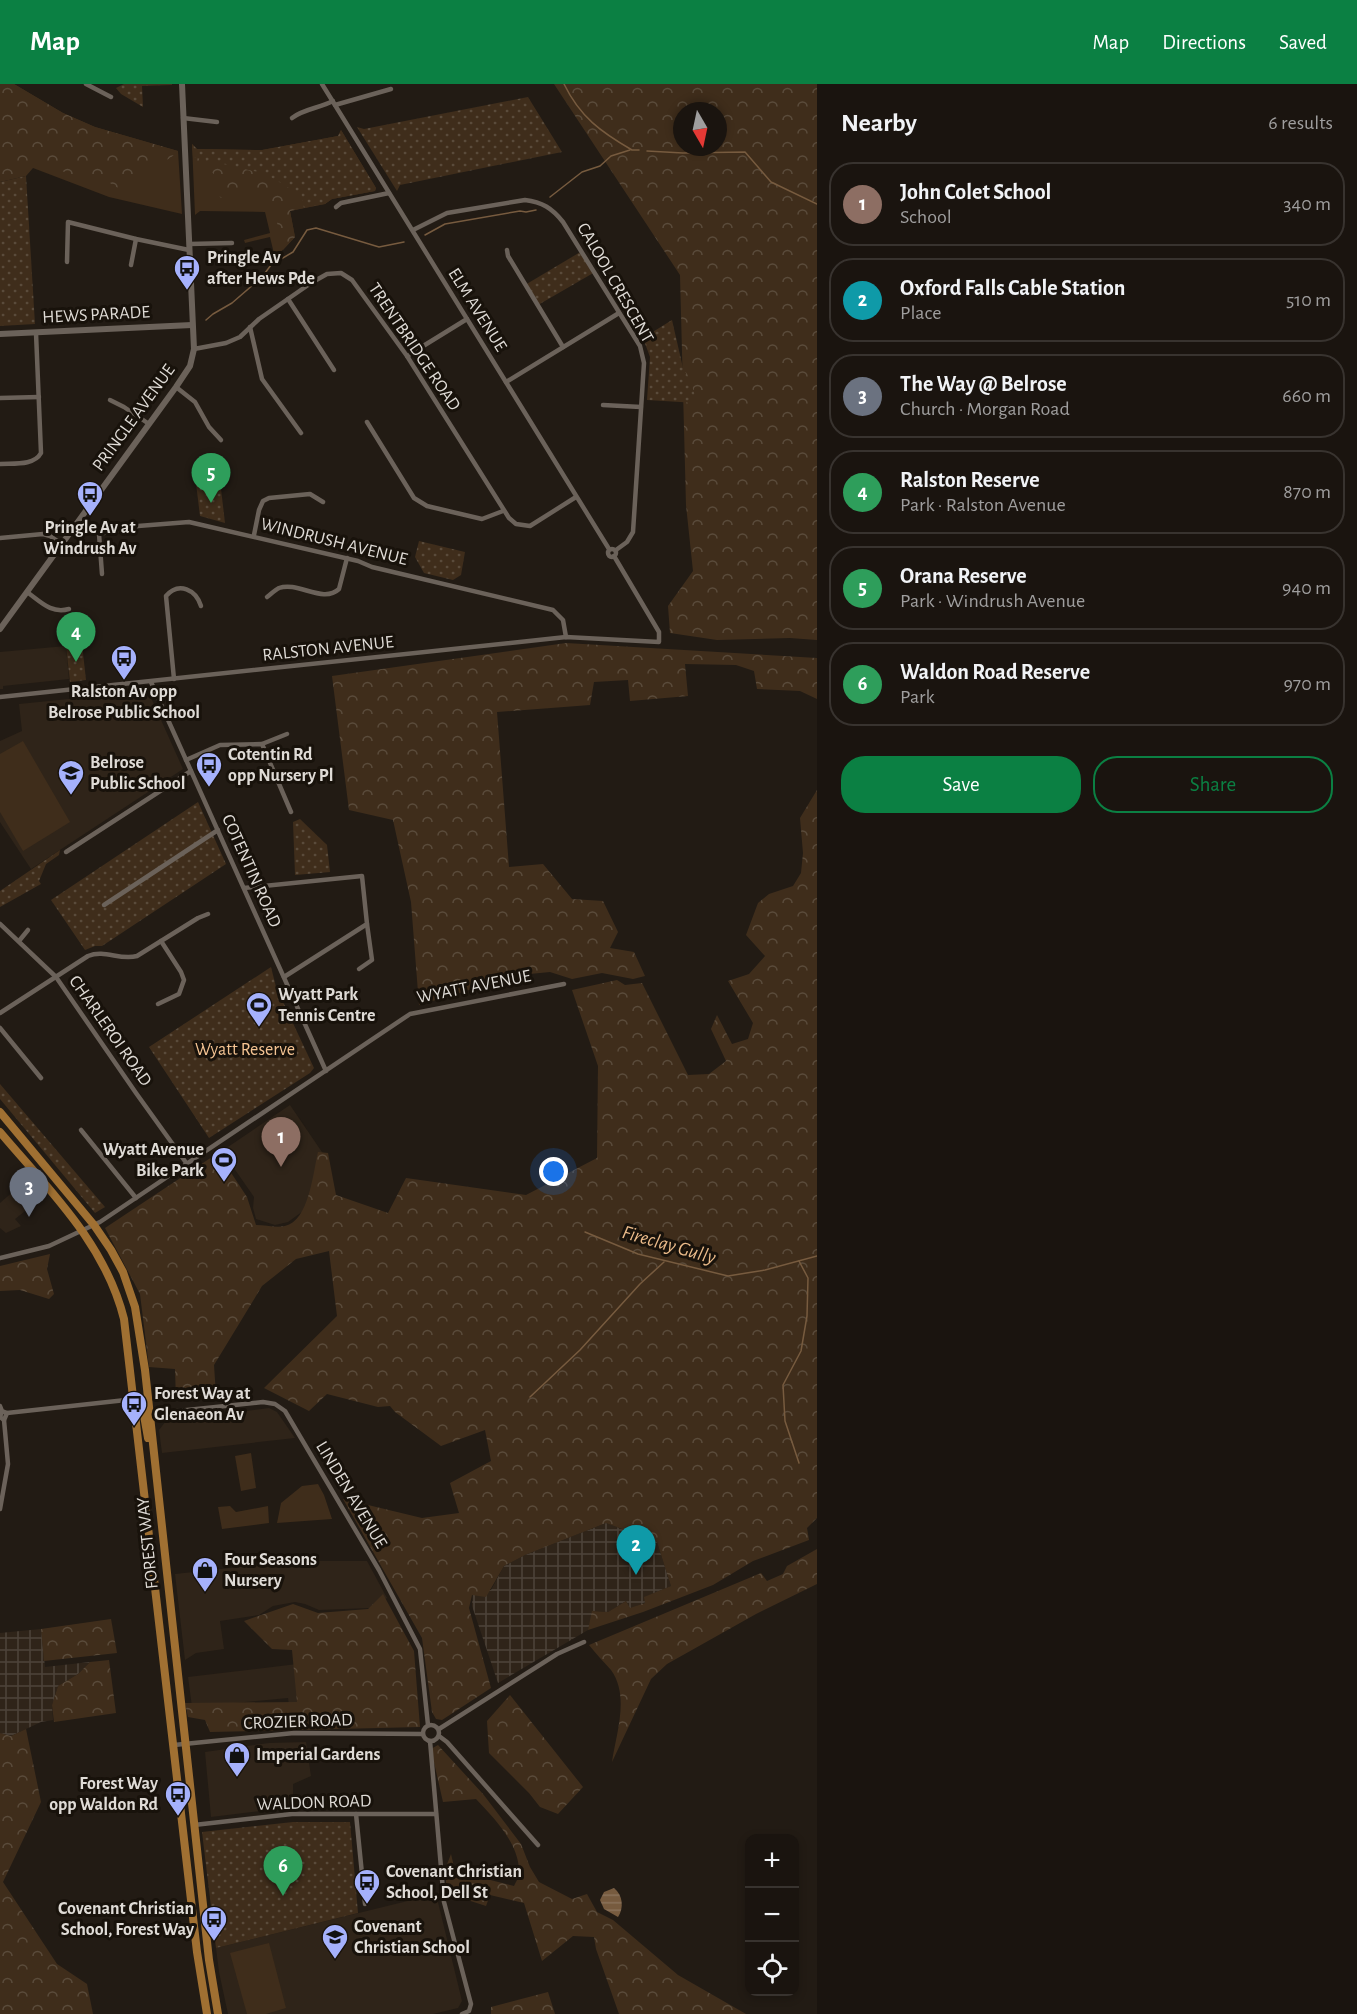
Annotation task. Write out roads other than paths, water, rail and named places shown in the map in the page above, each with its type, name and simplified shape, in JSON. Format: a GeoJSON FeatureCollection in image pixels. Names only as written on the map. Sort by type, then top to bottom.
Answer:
{"type":"FeatureCollection","features":[{"type":"Feature","properties":{"kind":"main road","name":"FOREST WAY"},"geometry":{"type":"LineString","coordinates":[[0,1112],[94,1225],[111,1250],[129,1287],[138,1321],[184,1744],[209,1960],[218,2014]]}},
{"type":"Feature","properties":{"kind":"main road","name":"FOREST WAY"},"geometry":{"type":"LineString","coordinates":[[0,1132],[84,1231],[99,1255],[118,1296],[127,1333],[197,1952],[207,2014]]}},
{"type":"Feature","properties":{"kind":"main road"},"geometry":{"type":"LineString","coordinates":[[142,1351],[140,1363],[142,1389],[140,1395],[135,1399],[142,1404],[148,1442],[153,1450]]}},
{"type":"Feature","properties":{"kind":"street"},"geometry":{"type":"LineString","coordinates":[[87,84],[111,97]]}},
{"type":"Feature","properties":{"kind":"street","name":"PRINGLE AVENUE"},"geometry":{"type":"LineString","coordinates":[[0,629],[190,366],[194,349],[182,84]]}},
{"type":"Feature","properties":{"kind":"street","name":"ELM AVENUE"},"geometry":{"type":"LineString","coordinates":[[322,84],[609,549],[609,555],[615,553]]}},
{"type":"Feature","properties":{"kind":"street"},"geometry":{"type":"LineString","coordinates":[[292,118],[297,114],[334,103],[391,89]]}},
{"type":"Feature","properties":{"kind":"street"},"geometry":{"type":"LineString","coordinates":[[183,118],[217,122]]}},
{"type":"Feature","properties":{"kind":"street"},"geometry":{"type":"LineString","coordinates":[[336,207],[341,203],[389,193]]}},
{"type":"Feature","properties":{"kind":"street","name":"CALOOL CRESCENT"},"geometry":{"type":"LineString","coordinates":[[412,230],[447,213],[525,200],[537,201],[548,206],[563,222],[640,346],[644,363],[633,532],[627,542],[615,553]]}},
{"type":"Feature","properties":{"kind":"street"},"geometry":{"type":"LineString","coordinates":[[67,262],[68,222],[136,239],[189,247],[232,243]]}},
{"type":"Feature","properties":{"kind":"street"},"geometry":{"type":"LineString","coordinates":[[131,266],[136,239]]}},
{"type":"Feature","properties":{"kind":"street"},"geometry":{"type":"LineString","coordinates":[[507,250],[508,256],[563,347]]}},
{"type":"Feature","properties":{"kind":"street","name":"TRENTBRIDGE ROAD"},"geometry":{"type":"LineString","coordinates":[[194,349],[226,343],[240,337],[259,318],[327,274],[341,273],[352,280],[407,356],[503,511],[516,524],[531,526],[576,496]]}},
{"type":"Feature","properties":{"kind":"street"},"geometry":{"type":"LineString","coordinates":[[288,299],[334,370]]}},
{"type":"Feature","properties":{"kind":"street"},"geometry":{"type":"LineString","coordinates":[[506,382],[619,313]]}},
{"type":"Feature","properties":{"kind":"street"},"geometry":{"type":"LineString","coordinates":[[407,356],[466,319]]}},
{"type":"Feature","properties":{"kind":"street","name":"HEWS PARADE"},"geometry":{"type":"LineString","coordinates":[[0,334],[192,326]]}},
{"type":"Feature","properties":{"kind":"street"},"geometry":{"type":"LineString","coordinates":[[250,327],[262,379],[301,433]]}},
{"type":"Feature","properties":{"kind":"street"},"geometry":{"type":"LineString","coordinates":[[0,464],[33,461],[41,453],[36,333]]}},
{"type":"Feature","properties":{"kind":"street"},"geometry":{"type":"LineString","coordinates":[[176,387],[195,402],[209,427],[221,440]]}},
{"type":"Feature","properties":{"kind":"street"},"geometry":{"type":"LineString","coordinates":[[0,398],[39,397]]}},
{"type":"Feature","properties":{"kind":"street"},"geometry":{"type":"LineString","coordinates":[[110,400],[149,424]]}},
{"type":"Feature","properties":{"kind":"street"},"geometry":{"type":"LineString","coordinates":[[603,405],[641,407]]}},
{"type":"Feature","properties":{"kind":"street"},"geometry":{"type":"LineString","coordinates":[[367,422],[414,498],[427,506],[482,519],[503,511]]}},
{"type":"Feature","properties":{"kind":"street"},"geometry":{"type":"LineString","coordinates":[[254,535],[259,510],[263,501],[269,498],[310,494],[323,502]]}},
{"type":"Feature","properties":{"kind":"street"},"geometry":{"type":"LineString","coordinates":[[78,521],[99,534],[102,574]]}},
{"type":"Feature","properties":{"kind":"street","name":"WINDRUSH AVENUE"},"geometry":{"type":"LineString","coordinates":[[99,534],[138,526],[189,522],[254,535],[347,558],[372,567],[553,610],[563,620],[566,637]]}},
{"type":"Feature","properties":{"kind":"street"},"geometry":{"type":"LineString","coordinates":[[0,538],[43,534],[62,544]]}},
{"type":"Feature","properties":{"kind":"street","name":"RALSTON AVENUE"},"geometry":{"type":"LineString","coordinates":[[0,697],[566,637],[659,642],[659,632],[615,553]]}},
{"type":"Feature","properties":{"kind":"street"},"geometry":{"type":"LineString","coordinates":[[267,597],[278,589],[289,587],[327,594],[336,592],[339,590],[347,558]]}},
{"type":"Feature","properties":{"kind":"street"},"geometry":{"type":"LineString","coordinates":[[174,679],[166,596],[176,589],[189,589],[196,594],[201,606]]}},
{"type":"Feature","properties":{"kind":"street"},"geometry":{"type":"LineString","coordinates":[[27,592],[59,612],[69,609]]}},
{"type":"Feature","properties":{"kind":"street","name":"COTENTIN ROAD"},"geometry":{"type":"LineString","coordinates":[[151,682],[326,1071]]}},
{"type":"Feature","properties":{"kind":"street"},"geometry":{"type":"LineString","coordinates":[[186,760],[220,745],[262,744],[287,734]]}},
{"type":"Feature","properties":{"kind":"street"},"geometry":{"type":"LineString","coordinates":[[262,744],[291,812]]}},
{"type":"Feature","properties":{"kind":"street"},"geometry":{"type":"LineString","coordinates":[[66,852],[191,771]]}},
{"type":"Feature","properties":{"kind":"street"},"geometry":{"type":"LineString","coordinates":[[104,905],[218,830]]}},
{"type":"Feature","properties":{"kind":"street"},"geometry":{"type":"LineString","coordinates":[[244,888],[362,876],[372,960],[359,969]]}},
{"type":"Feature","properties":{"kind":"street"},"geometry":{"type":"LineString","coordinates":[[0,1014],[91,954],[101,953],[132,958],[208,914]]}},
{"type":"Feature","properties":{"kind":"street","name":"CHARLEROI ROAD"},"geometry":{"type":"LineString","coordinates":[[0,924],[56,977],[188,1164]]}},
{"type":"Feature","properties":{"kind":"street"},"geometry":{"type":"LineString","coordinates":[[284,977],[367,924]]}},
{"type":"Feature","properties":{"kind":"street"},"geometry":{"type":"LineString","coordinates":[[19,941],[28,930]]}},
{"type":"Feature","properties":{"kind":"street"},"geometry":{"type":"LineString","coordinates":[[158,1004],[179,994],[184,980],[161,941]]}},
{"type":"Feature","properties":{"kind":"street","name":"WYATT AVENUE"},"geometry":{"type":"LineString","coordinates":[[0,1258],[49,1246],[84,1231],[188,1164],[410,1014],[564,984]]}},
{"type":"Feature","properties":{"kind":"street"},"geometry":{"type":"LineString","coordinates":[[0,1028],[40,1078]]}},
{"type":"Feature","properties":{"kind":"street"},"geometry":{"type":"LineString","coordinates":[[81,1130],[136,1198]]}},
{"type":"Feature","properties":{"kind":"street"},"geometry":{"type":"LineString","coordinates":[[0,1509],[8,1464],[3,1410],[135,1399]]}},
{"type":"Feature","properties":{"kind":"street","name":"LINDEN AVENUE"},"geometry":{"type":"LineString","coordinates":[[149,1414],[263,1402],[274,1404],[285,1411],[379,1570],[420,1648],[428,1725]]}},
{"type":"Feature","properties":{"kind":"street"},"geometry":{"type":"LineString","coordinates":[[439,1729],[558,1654],[585,1642]]}},
{"type":"Feature","properties":{"kind":"street"},"geometry":{"type":"LineString","coordinates":[[439,1729],[428,1725],[423,1734],[430,1741],[444,1902],[471,2004],[469,2011],[462,2014]]}},
{"type":"Feature","properties":{"kind":"street"},"geometry":{"type":"LineString","coordinates":[[430,1741],[434,1741],[439,1736],[439,1729]]}},
{"type":"Feature","properties":{"kind":"street","name":"CROZIER ROAD"},"geometry":{"type":"LineString","coordinates":[[174,1745],[294,1733],[423,1734]]}},
{"type":"Feature","properties":{"kind":"street"},"geometry":{"type":"LineString","coordinates":[[439,1736],[447,1742],[538,1845]]}},
{"type":"Feature","properties":{"kind":"street","name":"WALDON ROAD"},"geometry":{"type":"LineString","coordinates":[[194,1825],[292,1814],[436,1814]]}},
{"type":"Feature","properties":{"kind":"street"},"geometry":{"type":"LineString","coordinates":[[356,1814],[365,1904]]}},
{"type":"Feature","properties":{"kind":"waterway"},"geometry":{"type":"LineString","coordinates":[[564,84],[577,106],[592,123],[632,150],[639,150]]}},
{"type":"Feature","properties":{"kind":"waterway"},"geometry":{"type":"LineString","coordinates":[[550,197],[582,172],[600,166],[611,156],[630,150]]}},
{"type":"Feature","properties":{"kind":"waterway"},"geometry":{"type":"LineString","coordinates":[[647,151],[745,152],[771,182],[817,204]]}},
{"type":"Feature","properties":{"kind":"waterway"},"geometry":{"type":"LineString","coordinates":[[425,235],[445,224],[536,210]]}},
{"type":"Feature","properties":{"kind":"waterway"},"geometry":{"type":"LineString","coordinates":[[206,320],[232,303],[262,277],[271,265],[293,252],[307,230],[316,228],[379,247],[404,242]]}},
{"type":"Feature","properties":{"kind":"waterway","name":"Fireclay Gully"},"geometry":{"type":"LineString","coordinates":[[585,1232],[638,1254],[728,1276],[765,1270],[817,1256]]}},
{"type":"Feature","properties":{"kind":"waterway"},"geometry":{"type":"LineString","coordinates":[[799,1261],[808,1278],[807,1316],[801,1351],[783,1385],[785,1421],[799,1463]]}},
{"type":"Feature","properties":{"kind":"waterway"},"geometry":{"type":"LineString","coordinates":[[530,1397],[580,1350],[640,1284],[664,1262]]}},
{"type":"Feature","properties":{"kind":"place","name":"Pringle Av after Hews Pde"},"geometry":{"type":"Point","coordinates":[187,291]}},
{"type":"Feature","properties":{"kind":"place","name":"Orana Reserve"},"geometry":{"type":"Point","coordinates":[211,503]}},
{"type":"Feature","properties":{"kind":"place","name":"Pringle Av at Windrush Av"},"geometry":{"type":"Point","coordinates":[90,517]}},
{"type":"Feature","properties":{"kind":"place","name":"Ralston Reserve"},"geometry":{"type":"Point","coordinates":[76,662]}},
{"type":"Feature","properties":{"kind":"place","name":"Ralston Av opp Belrose Public School"},"geometry":{"type":"Point","coordinates":[124,681]}},
{"type":"Feature","properties":{"kind":"place","name":"Cotentin Rd opp Nursery Pl"},"geometry":{"type":"Point","coordinates":[209,788]}},
{"type":"Feature","properties":{"kind":"place","name":"Belrose Public School"},"geometry":{"type":"Point","coordinates":[71,796]}},
{"type":"Feature","properties":{"kind":"place","name":"Wyatt Park Tennis Centre"},"geometry":{"type":"Point","coordinates":[259,1028]}},
{"type":"Feature","properties":{"kind":"place","name":"John Colet School"},"geometry":{"type":"Point","coordinates":[281,1167]}},
{"type":"Feature","properties":{"kind":"place","name":"Wyatt Avenue Bike Park"},"geometry":{"type":"Point","coordinates":[224,1183]}},
{"type":"Feature","properties":{"kind":"place","name":"The Way @ Belrose"},"geometry":{"type":"Point","coordinates":[29,1217]}},
{"type":"Feature","properties":{"kind":"place","name":"Forest Way at Glenaeon Av"},"geometry":{"type":"Point","coordinates":[134,1427]}},
{"type":"Feature","properties":{"kind":"place","name":"Oxford Falls Cable Station"},"geometry":{"type":"Point","coordinates":[636,1575]}},
{"type":"Feature","properties":{"kind":"place","name":"Four Seasons Nursery"},"geometry":{"type":"Point","coordinates":[205,1593]}},
{"type":"Feature","properties":{"kind":"place","name":"Imperial Gardens"},"geometry":{"type":"Point","coordinates":[237,1778]}},
{"type":"Feature","properties":{"kind":"place","name":"Forest Way opp Waldon Rd"},"geometry":{"type":"Point","coordinates":[178,1817]}},
{"type":"Feature","properties":{"kind":"place","name":"Waldon Road Reserve"},"geometry":{"type":"Point","coordinates":[283,1896]}},
{"type":"Feature","properties":{"kind":"place","name":"Covenant Christian School, Dell St"},"geometry":{"type":"Point","coordinates":[367,1905]}},
{"type":"Feature","properties":{"kind":"place","name":"Covenant Christian School, Forest Way"},"geometry":{"type":"Point","coordinates":[214,1942]}},
{"type":"Feature","properties":{"kind":"place","name":"Covenant Christian School"},"geometry":{"type":"Point","coordinates":[335,1960]}},
{"type":"Feature","properties":{"kind":"park label","name":"Wyatt Reserve"},"geometry":{"type":"Point","coordinates":[245,1050]}}]}
